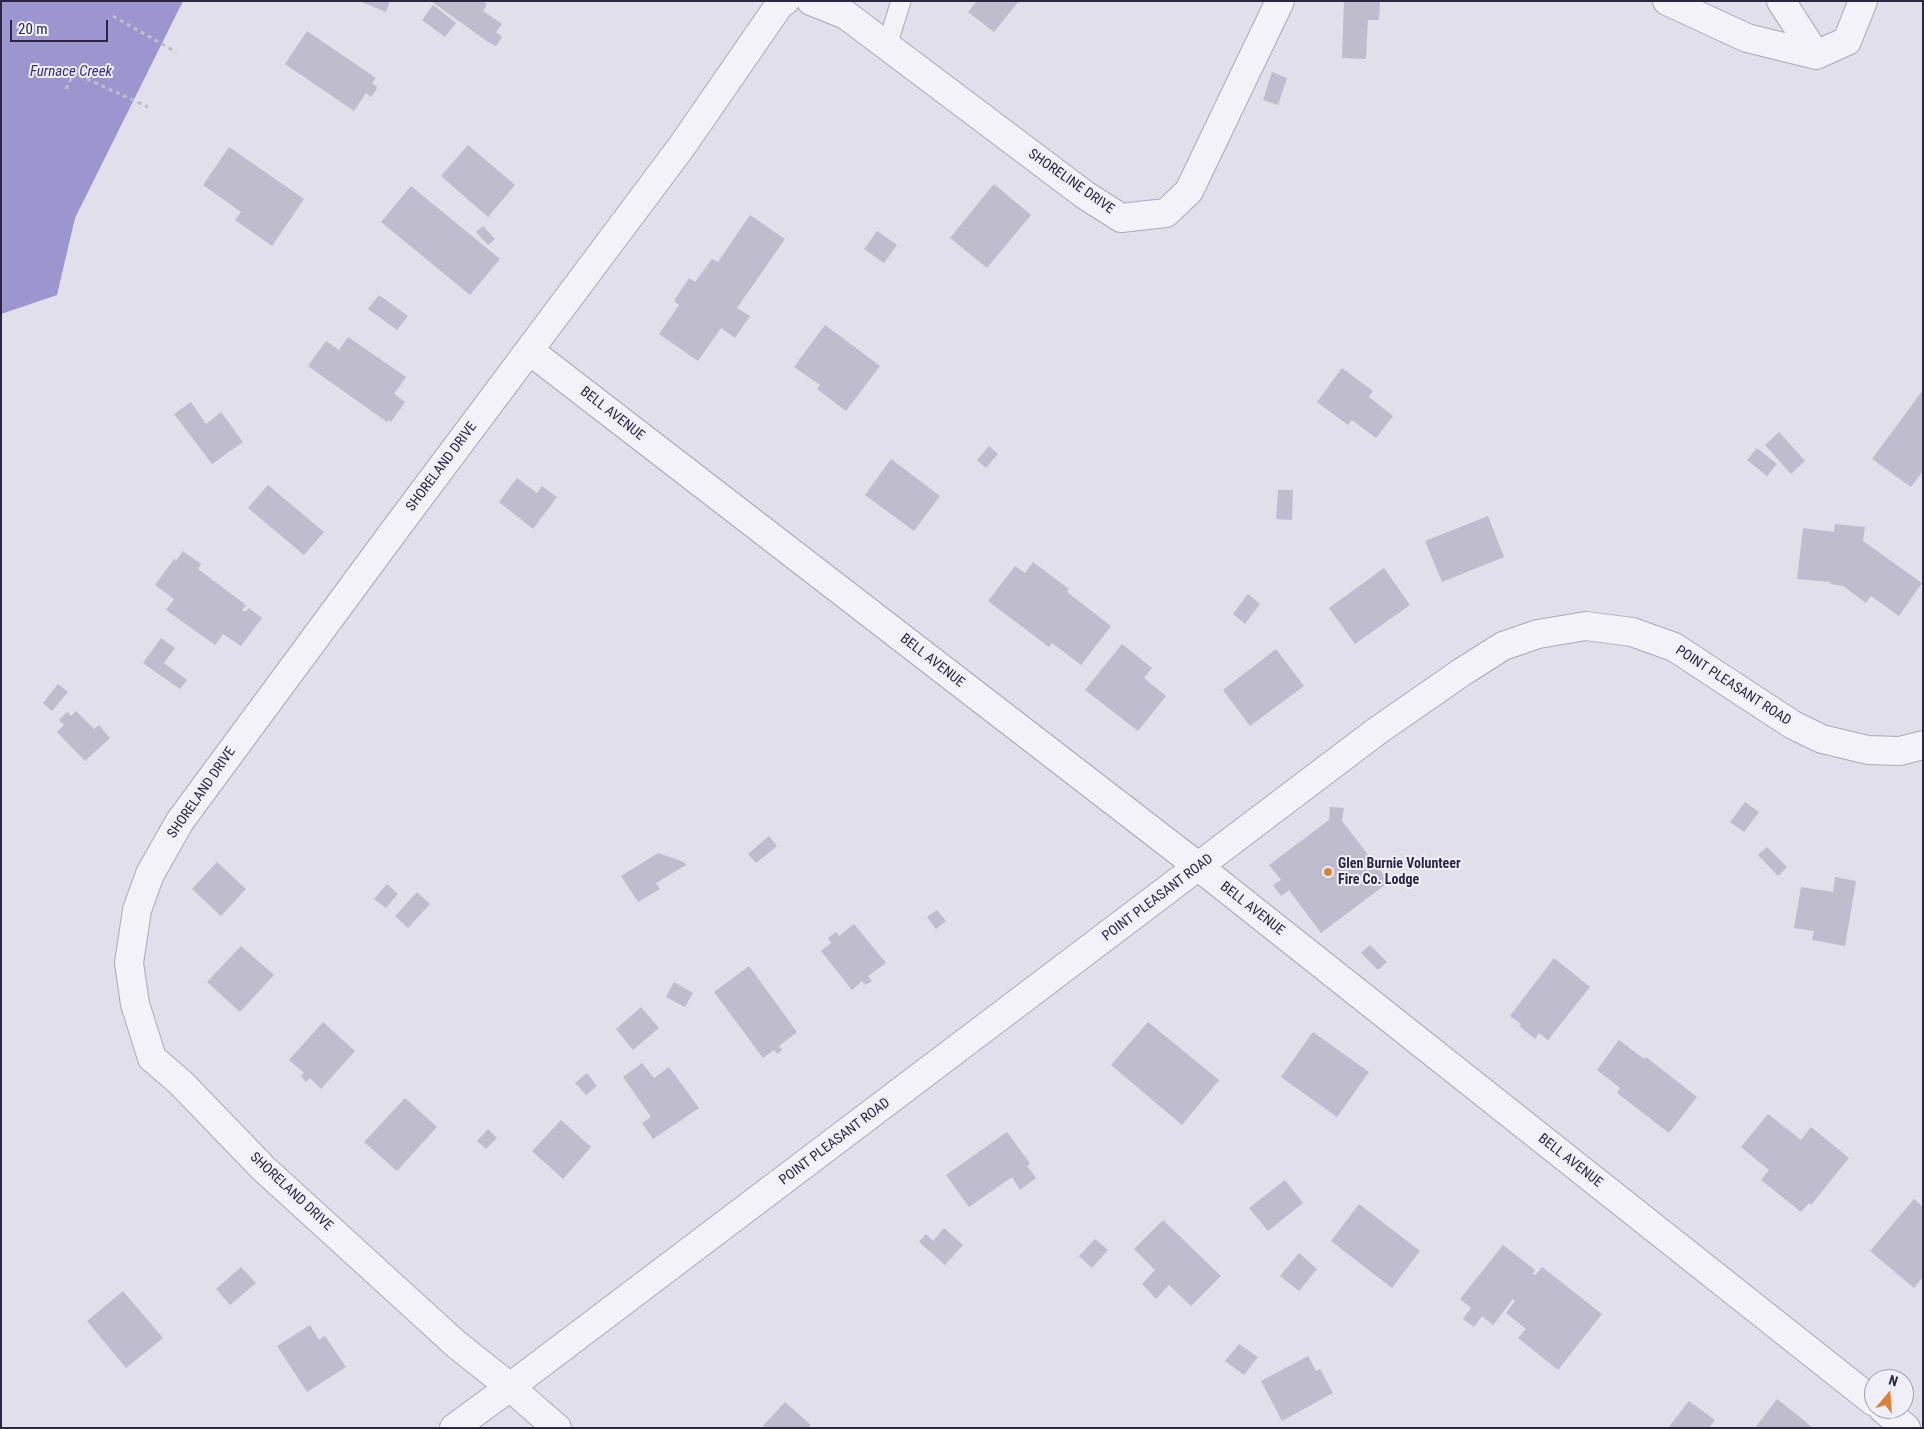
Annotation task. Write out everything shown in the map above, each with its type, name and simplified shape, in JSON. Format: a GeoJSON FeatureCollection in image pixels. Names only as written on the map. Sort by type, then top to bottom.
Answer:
{"type":"FeatureCollection","features":[{"type":"Feature","properties":{"kind":"street","name":"SHORELAND DRIVE"},"geometry":{"type":"LineString","coordinates":[[557,1428],[510,1387],[457,1345],[263,1168],[181,1083],[152,1058],[135,1004],[129,963],[138,910],[150,874],[180,821],[396,527],[530,351],[682,146],[780,4],[785,1]]}},
{"type":"Feature","properties":{"kind":"street","name":"SHORELINE DRIVE"},"geometry":{"type":"LineString","coordinates":[[811,1],[846,15],[1086,195],[1122,218],[1166,214],[1189,190],[1280,1]]}},
{"type":"Feature","properties":{"kind":"street"},"geometry":{"type":"LineString","coordinates":[[1667,1],[1747,38],[1816,55],[1847,41],[1863,1]]}},
{"type":"Feature","properties":{"kind":"street"},"geometry":{"type":"LineString","coordinates":[[1781,1],[1816,55]]}},
{"type":"Feature","properties":{"kind":"street","name":"BELL AVENUE"},"geometry":{"type":"LineString","coordinates":[[530,351],[1199,867],[1864,1394]]}},
{"type":"Feature","properties":{"kind":"street","name":"POINT PLEASANT ROAD"},"geometry":{"type":"LineString","coordinates":[[454,1428],[1377,731],[1503,646],[1538,634],[1586,626],[1632,632],[1674,647],[1793,726],[1822,739],[1868,750],[1900,751],[1923,746]]}},
{"type":"Feature","properties":{"kind":"street"},"geometry":{"type":"LineString","coordinates":[[1895,1419],[1906,1428]]}},
{"type":"Feature","properties":{"kind":"lane"},"geometry":{"type":"LineString","coordinates":[[888,46],[901,1]]}},
{"type":"Feature","properties":{"kind":"path"},"geometry":{"type":"LineString","coordinates":[[113,16],[176,52]]}},
{"type":"Feature","properties":{"kind":"path"},"geometry":{"type":"LineString","coordinates":[[66,89],[74,73],[148,107]]}},
{"type":"Feature","properties":{"kind":"water","name":"Furnace Creek"},"geometry":{"type":"Polygon","coordinates":[[[1,1],[183,1],[75,218],[57,295],[1,314],[1,1]]]}},
{"type":"Feature","properties":{"kind":"building"},"geometry":{"type":"Polygon","coordinates":[[[359,1],[390,1],[386,12],[359,1]]]}},
{"type":"Feature","properties":{"kind":"building"},"geometry":{"type":"Polygon","coordinates":[[[431,1],[483,1],[487,4],[483,11],[502,24],[496,32],[502,37],[496,46],[488,42],[431,1]]]}},
{"type":"Feature","properties":{"kind":"building"},"geometry":{"type":"Polygon","coordinates":[[[977,1],[1019,1],[994,32],[968,12],[977,1]]]}},
{"type":"Feature","properties":{"kind":"building"},"geometry":{"type":"Polygon","coordinates":[[[1344,1],[1380,1],[1379,20],[1368,20],[1366,59],[1342,58],[1344,1]]]}},
{"type":"Feature","properties":{"kind":"building"},"geometry":{"type":"Polygon","coordinates":[[[433,5],[456,23],[445,37],[422,20],[433,5]]]}},
{"type":"Feature","properties":{"kind":"building"},"geometry":{"type":"Polygon","coordinates":[[[307,31],[376,78],[372,83],[377,87],[376,90],[371,97],[366,93],[354,111],[285,64],[307,31]]]}},
{"type":"Feature","properties":{"kind":"building"},"geometry":{"type":"Polygon","coordinates":[[[1272,72],[1287,78],[1278,105],[1263,100],[1272,72]]]}},
{"type":"Feature","properties":{"kind":"building"},"geometry":{"type":"Polygon","coordinates":[[[468,145],[515,185],[488,217],[441,176],[468,145]]]}},
{"type":"Feature","properties":{"kind":"building"},"geometry":{"type":"Polygon","coordinates":[[[229,147],[304,199],[272,246],[235,220],[241,212],[203,185],[229,147]]]}},
{"type":"Feature","properties":{"kind":"building"},"geometry":{"type":"Polygon","coordinates":[[[994,184],[1031,215],[987,268],[950,238],[994,184]]]}},
{"type":"Feature","properties":{"kind":"building"},"geometry":{"type":"Polygon","coordinates":[[[411,186],[500,259],[470,295],[381,222],[411,186]]]}},
{"type":"Feature","properties":{"kind":"building"},"geometry":{"type":"Polygon","coordinates":[[[750,215],[785,239],[737,308],[750,316],[735,338],[721,328],[698,361],[659,334],[679,305],[674,301],[689,278],[695,282],[712,259],[718,262],[750,215]]]}},
{"type":"Feature","properties":{"kind":"building"},"geometry":{"type":"Polygon","coordinates":[[[483,226],[495,239],[488,245],[476,232],[483,226]]]}},
{"type":"Feature","properties":{"kind":"building"},"geometry":{"type":"Polygon","coordinates":[[[877,231],[897,245],[884,263],[864,249],[877,231]]]}},
{"type":"Feature","properties":{"kind":"building"},"geometry":{"type":"Polygon","coordinates":[[[379,295],[408,316],[397,330],[368,309],[379,295]]]}},
{"type":"Feature","properties":{"kind":"building"},"geometry":{"type":"Polygon","coordinates":[[[825,325],[880,366],[846,411],[817,389],[820,385],[794,367],[825,325]]]}},
{"type":"Feature","properties":{"kind":"building"},"geometry":{"type":"Polygon","coordinates":[[[348,337],[406,377],[394,394],[405,402],[391,422],[389,420],[387,422],[308,366],[326,341],[339,350],[348,337]]]}},
{"type":"Feature","properties":{"kind":"building"},"geometry":{"type":"Polygon","coordinates":[[[1342,368],[1373,391],[1369,397],[1393,416],[1376,438],[1352,420],[1348,425],[1317,402],[1342,368]]]}},
{"type":"Feature","properties":{"kind":"building"},"geometry":{"type":"Polygon","coordinates":[[[1923,390],[1923,471],[1911,487],[1872,459],[1923,390]]]}},
{"type":"Feature","properties":{"kind":"building"},"geometry":{"type":"Polygon","coordinates":[[[191,402],[206,424],[221,412],[243,442],[212,464],[174,414],[191,402]]]}},
{"type":"Feature","properties":{"kind":"building"},"geometry":{"type":"Polygon","coordinates":[[[1779,432],[1805,461],[1791,474],[1765,445],[1779,432]]]}},
{"type":"Feature","properties":{"kind":"building"},"geometry":{"type":"Polygon","coordinates":[[[989,446],[998,454],[986,468],[977,460],[989,446]]]}},
{"type":"Feature","properties":{"kind":"building"},"geometry":{"type":"Polygon","coordinates":[[[1757,448],[1777,464],[1767,476],[1747,460],[1757,448]]]}},
{"type":"Feature","properties":{"kind":"building"},"geometry":{"type":"Polygon","coordinates":[[[891,459],[940,496],[914,531],[865,495],[891,459]]]}},
{"type":"Feature","properties":{"kind":"building"},"geometry":{"type":"Polygon","coordinates":[[[517,478],[537,493],[542,486],[557,497],[533,529],[499,502],[517,478]]]}},
{"type":"Feature","properties":{"kind":"building"},"geometry":{"type":"Polygon","coordinates":[[[268,485],[324,532],[304,555],[248,508],[268,485]]]}},
{"type":"Feature","properties":{"kind":"building"},"geometry":{"type":"Polygon","coordinates":[[[1278,490],[1293,490],[1292,520],[1276,519],[1278,490]]]}},
{"type":"Feature","properties":{"kind":"building"},"geometry":{"type":"Polygon","coordinates":[[[1488,516],[1504,557],[1442,582],[1425,541],[1488,516]]]}},
{"type":"Feature","properties":{"kind":"building"},"geometry":{"type":"Polygon","coordinates":[[[1835,524],[1865,527],[1863,541],[1922,583],[1899,616],[1871,596],[1866,603],[1843,586],[1830,584],[1831,582],[1797,579],[1803,528],[1834,532],[1835,524]]]}},
{"type":"Feature","properties":{"kind":"building"},"geometry":{"type":"Polygon","coordinates":[[[183,551],[201,564],[198,569],[246,605],[242,610],[245,612],[249,608],[262,618],[241,646],[223,634],[215,645],[166,610],[174,599],[155,585],[174,559],[176,561],[183,551]]]}},
{"type":"Feature","properties":{"kind":"building"},"geometry":{"type":"Polygon","coordinates":[[[1033,562],[1069,589],[1067,592],[1111,626],[1081,665],[1052,643],[1049,647],[988,601],[1015,566],[1025,573],[1033,562]]]}},
{"type":"Feature","properties":{"kind":"building"},"geometry":{"type":"Polygon","coordinates":[[[1384,568],[1410,605],[1355,644],[1329,608],[1384,568]]]}},
{"type":"Feature","properties":{"kind":"building"},"geometry":{"type":"Polygon","coordinates":[[[1248,594],[1260,604],[1245,624],[1233,614],[1248,594]]]}},
{"type":"Feature","properties":{"kind":"building"},"geometry":{"type":"Polygon","coordinates":[[[161,638],[175,648],[164,663],[187,680],[180,689],[143,663],[161,638]]]}},
{"type":"Feature","properties":{"kind":"building"},"geometry":{"type":"Polygon","coordinates":[[[1122,644],[1152,668],[1144,678],[1166,696],[1138,731],[1085,690],[1122,644]]]}},
{"type":"Feature","properties":{"kind":"building"},"geometry":{"type":"Polygon","coordinates":[[[1276,649],[1304,686],[1250,726],[1223,690],[1276,649]]]}},
{"type":"Feature","properties":{"kind":"building"},"geometry":{"type":"Polygon","coordinates":[[[58,684],[68,692],[52,711],[43,703],[58,684]]]}},
{"type":"Feature","properties":{"kind":"building"},"geometry":{"type":"Polygon","coordinates":[[[76,711],[94,729],[99,725],[110,738],[85,761],[57,732],[64,725],[59,720],[67,712],[71,716],[76,711]]]}},
{"type":"Feature","properties":{"kind":"building"},"geometry":{"type":"Polygon","coordinates":[[[1745,802],[1759,812],[1744,832],[1730,822],[1745,802]]]}},
{"type":"Feature","properties":{"kind":"building","name":"Glen Burnie Volunteer Fire Co. Lodge"},"geometry":{"type":"Polygon","coordinates":[[[1330,807],[1344,808],[1342,821],[1389,882],[1321,933],[1289,890],[1281,896],[1273,885],[1281,880],[1269,865],[1329,820],[1330,807]]]}},
{"type":"Feature","properties":{"kind":"building"},"geometry":{"type":"Polygon","coordinates":[[[769,836],[777,846],[756,863],[748,854],[769,836]]]}},
{"type":"Feature","properties":{"kind":"building"},"geometry":{"type":"Polygon","coordinates":[[[1767,847],[1787,867],[1778,876],[1758,855],[1767,847]]]}},
{"type":"Feature","properties":{"kind":"building"},"geometry":{"type":"Polygon","coordinates":[[[658,853],[684,862],[686,865],[656,883],[660,889],[638,902],[621,876],[658,853]]]}},
{"type":"Feature","properties":{"kind":"building"},"geometry":{"type":"Polygon","coordinates":[[[217,862],[246,889],[221,916],[192,889],[217,862]]]}},
{"type":"Feature","properties":{"kind":"building"},"geometry":{"type":"Polygon","coordinates":[[[1835,877],[1856,881],[1845,946],[1812,940],[1814,931],[1794,928],[1801,887],[1833,892],[1835,877]]]}},
{"type":"Feature","properties":{"kind":"building"},"geometry":{"type":"Polygon","coordinates":[[[387,884],[398,894],[386,908],[374,899],[387,884]]]}},
{"type":"Feature","properties":{"kind":"building"},"geometry":{"type":"Polygon","coordinates":[[[417,892],[430,904],[408,928],[395,916],[417,892]]]}},
{"type":"Feature","properties":{"kind":"building"},"geometry":{"type":"Polygon","coordinates":[[[937,910],[946,921],[936,929],[927,917],[937,910]]]}},
{"type":"Feature","properties":{"kind":"building"},"geometry":{"type":"Polygon","coordinates":[[[854,924],[886,963],[868,976],[872,981],[865,985],[862,981],[852,990],[821,951],[831,943],[828,938],[836,932],[839,936],[854,924]]]}},
{"type":"Feature","properties":{"kind":"building"},"geometry":{"type":"Polygon","coordinates":[[[1370,945],[1387,962],[1378,970],[1361,953],[1370,945]]]}},
{"type":"Feature","properties":{"kind":"building"},"geometry":{"type":"Polygon","coordinates":[[[241,946],[274,975],[240,1012],[207,982],[241,946]]]}},
{"type":"Feature","properties":{"kind":"building"},"geometry":{"type":"Polygon","coordinates":[[[1554,958],[1590,987],[1548,1040],[1539,1033],[1535,1039],[1519,1026],[1521,1024],[1510,1016],[1554,958]]]}},
{"type":"Feature","properties":{"kind":"building"},"geometry":{"type":"Polygon","coordinates":[[[749,966],[797,1032],[779,1046],[782,1050],[777,1054],[774,1050],[763,1058],[714,992],[749,966]]]}},
{"type":"Feature","properties":{"kind":"building"},"geometry":{"type":"Polygon","coordinates":[[[674,982],[693,993],[685,1007],[666,997],[674,982]]]}},
{"type":"Feature","properties":{"kind":"building"},"geometry":{"type":"Polygon","coordinates":[[[641,1007],[659,1028],[633,1050],[616,1029],[641,1007]]]}},
{"type":"Feature","properties":{"kind":"building"},"geometry":{"type":"Polygon","coordinates":[[[323,1022],[355,1051],[321,1089],[310,1078],[306,1082],[301,1076],[304,1073],[289,1060],[323,1022]]]}},
{"type":"Feature","properties":{"kind":"building"},"geometry":{"type":"Polygon","coordinates":[[[1148,1022],[1219,1080],[1182,1125],[1111,1065],[1148,1022]]]}},
{"type":"Feature","properties":{"kind":"building"},"geometry":{"type":"Polygon","coordinates":[[[1313,1032],[1369,1072],[1337,1117],[1281,1077],[1313,1032]]]}},
{"type":"Feature","properties":{"kind":"building"},"geometry":{"type":"Polygon","coordinates":[[[1619,1040],[1644,1059],[1646,1057],[1697,1097],[1669,1133],[1617,1093],[1620,1088],[1597,1070],[1619,1040]]]}},
{"type":"Feature","properties":{"kind":"building"},"geometry":{"type":"Polygon","coordinates":[[[642,1063],[654,1078],[669,1067],[699,1108],[653,1139],[642,1123],[651,1117],[623,1077],[642,1063]]]}},
{"type":"Feature","properties":{"kind":"building"},"geometry":{"type":"Polygon","coordinates":[[[587,1073],[597,1086],[586,1095],[575,1083],[587,1073]]]}},
{"type":"Feature","properties":{"kind":"building"},"geometry":{"type":"Polygon","coordinates":[[[405,1098],[437,1127],[397,1171],[364,1142],[405,1098]]]}},
{"type":"Feature","properties":{"kind":"building"},"geometry":{"type":"Polygon","coordinates":[[[1768,1114],[1801,1140],[1811,1127],[1849,1158],[1811,1205],[1809,1203],[1801,1212],[1761,1180],[1769,1170],[1741,1147],[1768,1114]]]}},
{"type":"Feature","properties":{"kind":"building"},"geometry":{"type":"Polygon","coordinates":[[[561,1120],[591,1147],[563,1179],[532,1151],[561,1120]]]}},
{"type":"Feature","properties":{"kind":"building"},"geometry":{"type":"Polygon","coordinates":[[[488,1129],[497,1138],[486,1149],[477,1141],[488,1129]]]}},
{"type":"Feature","properties":{"kind":"building"},"geometry":{"type":"Polygon","coordinates":[[[1007,1132],[1029,1162],[1030,1164],[1027,1166],[1036,1178],[1020,1190],[1012,1177],[969,1207],[946,1175],[1007,1132]]]}},
{"type":"Feature","properties":{"kind":"building"},"geometry":{"type":"Polygon","coordinates":[[[1285,1180],[1303,1203],[1268,1231],[1249,1208],[1285,1180]]]}},
{"type":"Feature","properties":{"kind":"building"},"geometry":{"type":"Polygon","coordinates":[[[1914,1199],[1923,1207],[1923,1277],[1914,1288],[1870,1251],[1914,1199]]]}},
{"type":"Feature","properties":{"kind":"building"},"geometry":{"type":"Polygon","coordinates":[[[1359,1204],[1420,1251],[1392,1288],[1331,1241],[1359,1204]]]}},
{"type":"Feature","properties":{"kind":"building"},"geometry":{"type":"Polygon","coordinates":[[[1163,1220],[1221,1276],[1191,1306],[1169,1285],[1156,1299],[1142,1284],[1155,1270],[1134,1249],[1163,1220]]]}},
{"type":"Feature","properties":{"kind":"building"},"geometry":{"type":"Polygon","coordinates":[[[944,1228],[963,1245],[945,1265],[919,1242],[926,1234],[933,1241],[944,1228]]]}},
{"type":"Feature","properties":{"kind":"building"},"geometry":{"type":"Polygon","coordinates":[[[1095,1239],[1108,1250],[1092,1268],[1079,1256],[1095,1239]]]}},
{"type":"Feature","properties":{"kind":"building"},"geometry":{"type":"Polygon","coordinates":[[[1503,1245],[1535,1270],[1533,1274],[1535,1275],[1542,1267],[1602,1314],[1558,1370],[1518,1338],[1526,1329],[1506,1313],[1515,1301],[1513,1299],[1493,1325],[1482,1316],[1474,1327],[1463,1319],[1471,1308],[1460,1299],[1503,1245]]]}},
{"type":"Feature","properties":{"kind":"building"},"geometry":{"type":"Polygon","coordinates":[[[1299,1253],[1317,1269],[1299,1291],[1280,1276],[1299,1253]]]}},
{"type":"Feature","properties":{"kind":"building"},"geometry":{"type":"Polygon","coordinates":[[[241,1267],[256,1283],[230,1305],[216,1289],[241,1267]]]}},
{"type":"Feature","properties":{"kind":"building"},"geometry":{"type":"Polygon","coordinates":[[[123,1291],[163,1338],[126,1368],[87,1321],[123,1291]]]}},
{"type":"Feature","properties":{"kind":"building"},"geometry":{"type":"Polygon","coordinates":[[[310,1325],[319,1340],[325,1336],[346,1367],[307,1392],[277,1346],[310,1325]]]}},
{"type":"Feature","properties":{"kind":"building"},"geometry":{"type":"Polygon","coordinates":[[[1239,1344],[1258,1357],[1244,1375],[1225,1361],[1239,1344]]]}},
{"type":"Feature","properties":{"kind":"building"},"geometry":{"type":"Polygon","coordinates":[[[1308,1356],[1316,1371],[1320,1369],[1333,1393],[1282,1421],[1261,1381],[1308,1356]]]}},
{"type":"Feature","properties":{"kind":"building"},"geometry":{"type":"Polygon","coordinates":[[[1777,1399],[1801,1418],[1813,1428],[1755,1428],[1777,1399]]]}},
{"type":"Feature","properties":{"kind":"building"},"geometry":{"type":"Polygon","coordinates":[[[1689,1401],[1715,1420],[1709,1428],[1668,1428],[1689,1401]]]}},
{"type":"Feature","properties":{"kind":"building"},"geometry":{"type":"Polygon","coordinates":[[[785,1402],[811,1425],[808,1428],[765,1428],[763,1426],[785,1402]]]}},
{"type":"Feature","properties":{"kind":"place","name":"Glen Burnie Volunteer Fire Co. Lodge"},"geometry":{"type":"Point","coordinates":[1328,872]}}]}
